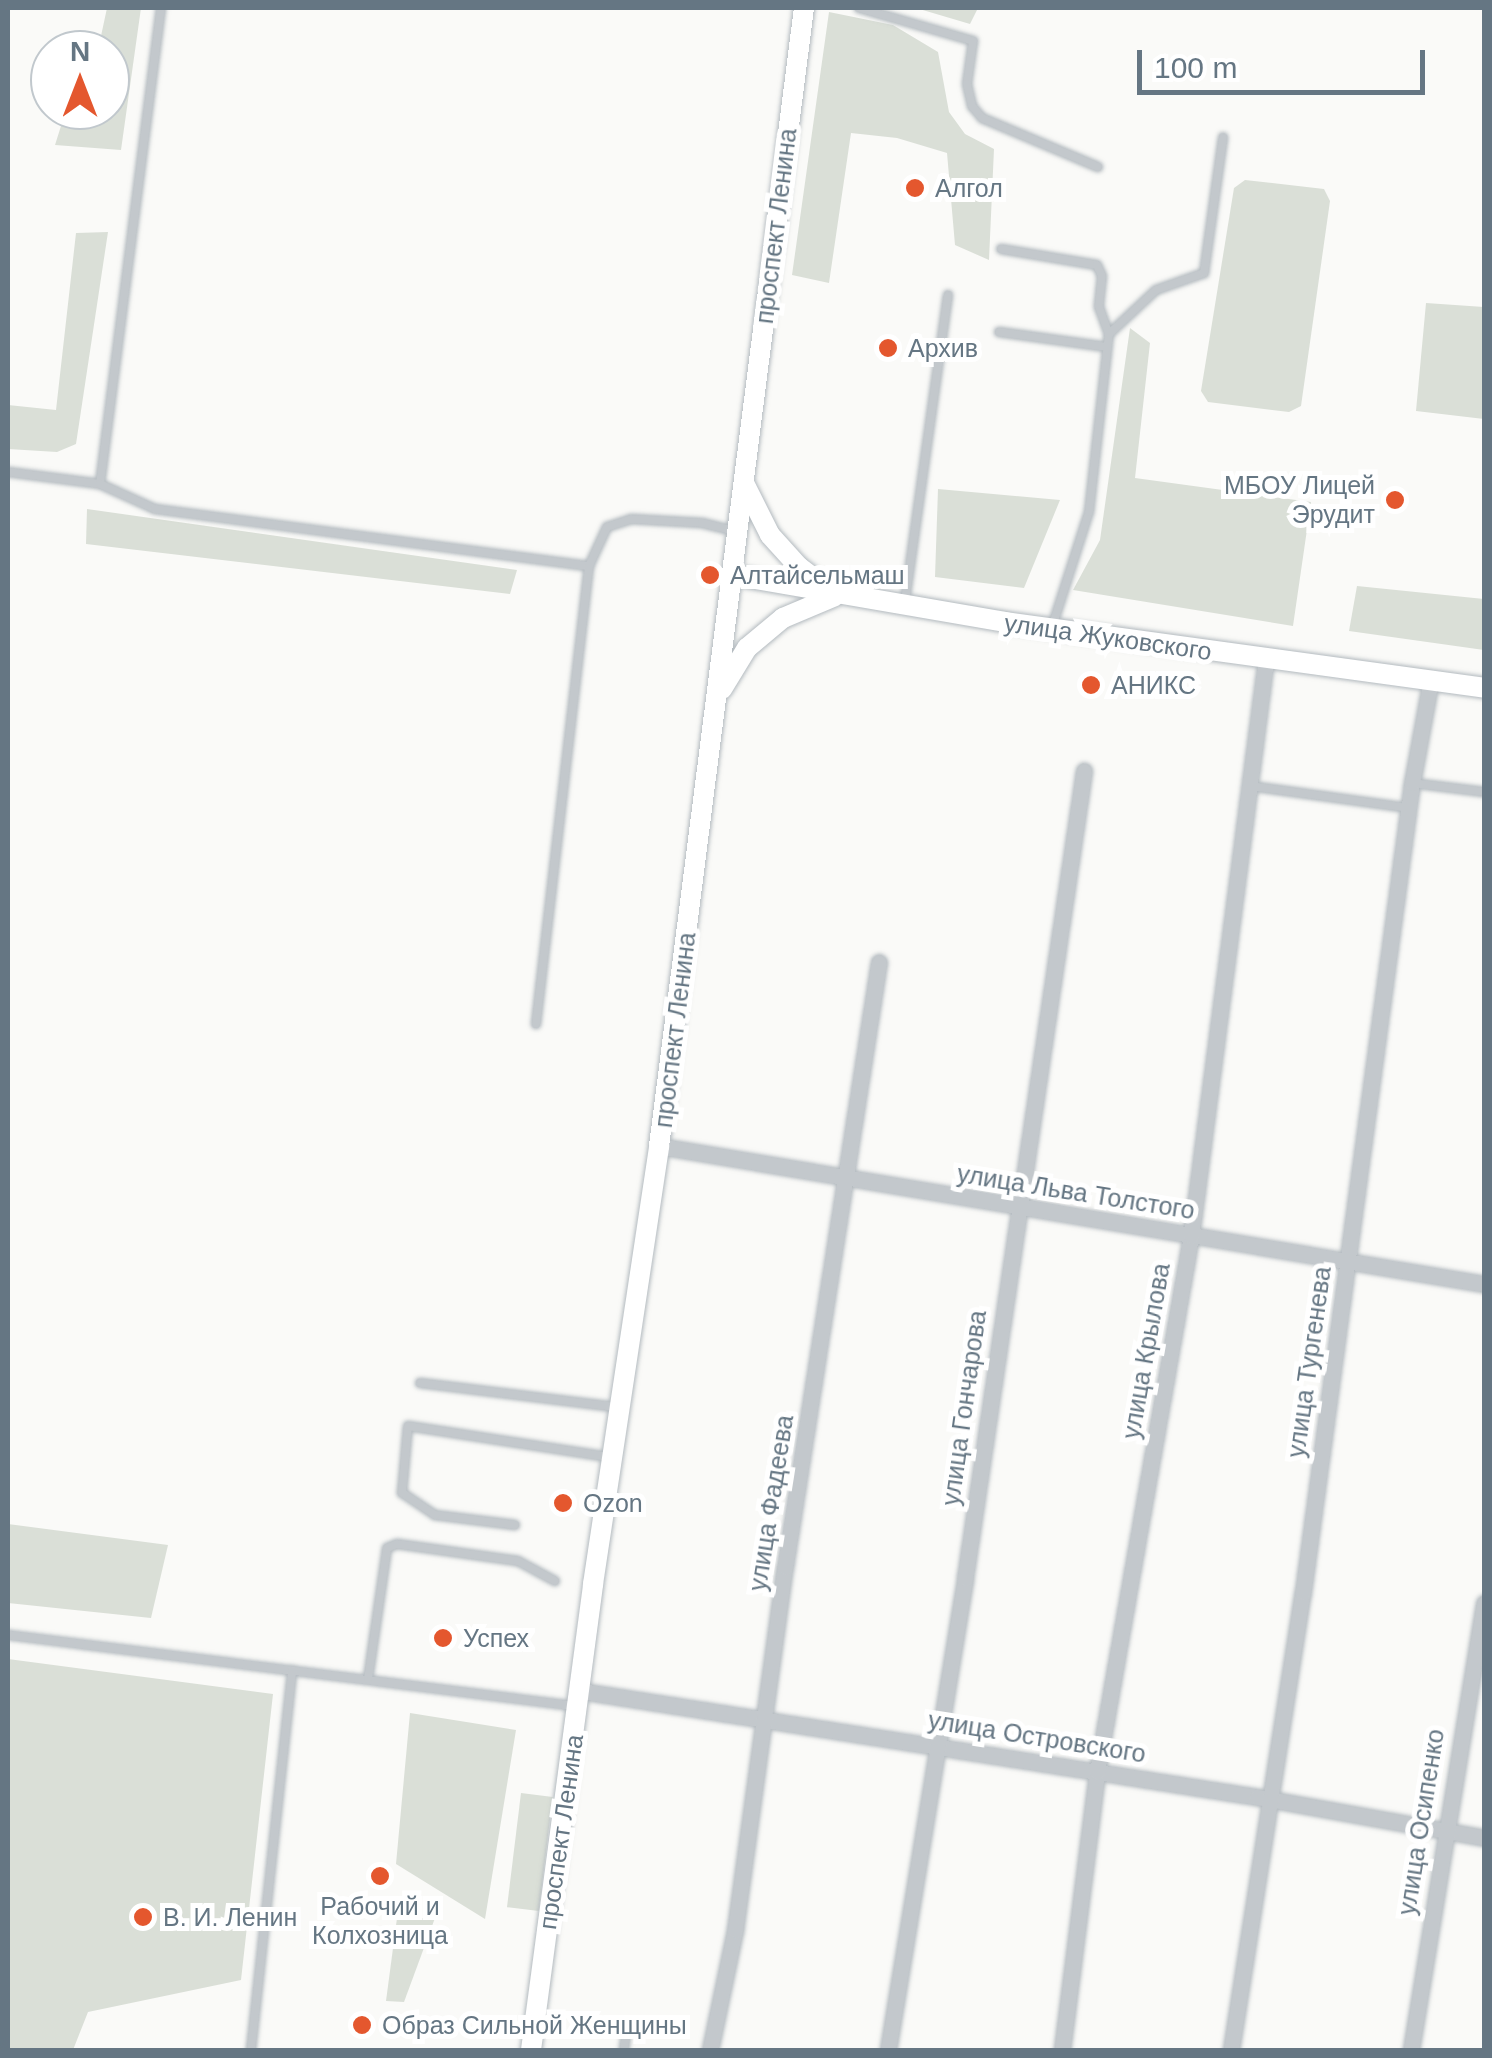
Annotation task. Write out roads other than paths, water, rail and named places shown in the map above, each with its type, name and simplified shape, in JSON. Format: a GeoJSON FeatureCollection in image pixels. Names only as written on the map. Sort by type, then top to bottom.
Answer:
{"type":"FeatureCollection","features":[{"type":"Feature","properties":{"kind":"street","name":"проспект Ленина"},"geometry":{"type":"LineString","coordinates":[[531,2050],[660,1146],[804,8]]}},
{"type":"Feature","properties":{"kind":"street"},"geometry":{"type":"LineString","coordinates":[[719,694],[748,648],[783,618],[836,596],[800,568],[770,535],[743,481]]}},
{"type":"Feature","properties":{"kind":"street","name":"улица Жуковского"},"geometry":{"type":"LineString","coordinates":[[734,575],[836,596],[1484,688]]}},
{"type":"Feature","properties":{"kind":"street","name":"улица Крылова"},"geometry":{"type":"LineString","coordinates":[[1062,2050],[1097,1772],[1191,1236],[1266,659]]}},
{"type":"Feature","properties":{"kind":"street","name":"улица Тургенева"},"geometry":{"type":"LineString","coordinates":[[1231,2050],[1348,1262],[1408,808],[1431,679]]}},
{"type":"Feature","properties":{"kind":"street","name":"улица Гончарова"},"geometry":{"type":"LineString","coordinates":[[888,2050],[938,1747],[1084,771]]}},
{"type":"Feature","properties":{"kind":"street","name":"улица Фадеева"},"geometry":{"type":"LineString","coordinates":[[710,2050],[735,1930],[767,1720],[785,1567],[879,962]]}},
{"type":"Feature","properties":{"kind":"street","name":"улица Льва Толстого"},"geometry":{"type":"LineString","coordinates":[[660,1146],[1484,1284]]}},
{"type":"Feature","properties":{"kind":"street","name":"улица Осипенко"},"geometry":{"type":"LineString","coordinates":[[1411,2050],[1484,1602]]}},
{"type":"Feature","properties":{"kind":"street","name":"улица Островского"},"geometry":{"type":"LineString","coordinates":[[580,1699],[767,1720],[1484,1838]]}},
{"type":"Feature","properties":{"kind":"lane"},"geometry":{"type":"LineString","coordinates":[[100,484],[161,8]]}},
{"type":"Feature","properties":{"kind":"lane"},"geometry":{"type":"LineString","coordinates":[[861,8],[973,41],[968,84],[972,106],[982,118],[1098,167]]}},
{"type":"Feature","properties":{"kind":"lane"},"geometry":{"type":"LineString","coordinates":[[1109,334],[1156,290],[1204,273],[1223,137]]}},
{"type":"Feature","properties":{"kind":"lane"},"geometry":{"type":"LineString","coordinates":[[1001,249],[1096,265],[1102,276],[1099,308],[1109,334],[1089,512],[1051,628]]}},
{"type":"Feature","properties":{"kind":"lane"},"geometry":{"type":"LineString","coordinates":[[904,605],[948,295]]}},
{"type":"Feature","properties":{"kind":"lane"},"geometry":{"type":"LineString","coordinates":[[999,332],[1108,347]]}},
{"type":"Feature","properties":{"kind":"lane"},"geometry":{"type":"LineString","coordinates":[[8,472],[100,484],[155,509],[589,566]]}},
{"type":"Feature","properties":{"kind":"lane"},"geometry":{"type":"LineString","coordinates":[[536,1024],[589,566],[607,527],[630,519],[702,523],[737,532]]}},
{"type":"Feature","properties":{"kind":"lane"},"geometry":{"type":"LineString","coordinates":[[1412,783],[1484,792]]}},
{"type":"Feature","properties":{"kind":"lane"},"geometry":{"type":"LineString","coordinates":[[1249,786],[1408,808]]}},
{"type":"Feature","properties":{"kind":"lane"},"geometry":{"type":"LineString","coordinates":[[420,1383],[621,1408]]}},
{"type":"Feature","properties":{"kind":"lane"},"geometry":{"type":"LineString","coordinates":[[515,1524],[434,1515],[402,1493],[408,1426],[614,1458]]}},
{"type":"Feature","properties":{"kind":"lane"},"geometry":{"type":"LineString","coordinates":[[368,1679],[386,1548],[397,1544],[518,1561],[555,1582]]}},
{"type":"Feature","properties":{"kind":"lane"},"geometry":{"type":"LineString","coordinates":[[8,1635],[368,1679],[580,1699]]}},
{"type":"Feature","properties":{"kind":"lane"},"geometry":{"type":"LineString","coordinates":[[251,2050],[292,1670]]}},
{"type":"Feature","properties":{"kind":"lane"},"geometry":{"type":"LineString","coordinates":[[624,2050],[627,2027]]}},
{"type":"Feature","properties":{"kind":"place","name":"Алгол"},"geometry":{"type":"Point","coordinates":[915,188]}},
{"type":"Feature","properties":{"kind":"place","name":"Архив"},"geometry":{"type":"Point","coordinates":[888,348]}},
{"type":"Feature","properties":{"kind":"place","name":"МБОУ Лицей Эрудит"},"geometry":{"type":"Point","coordinates":[1395,500]}},
{"type":"Feature","properties":{"kind":"place","name":"Алтайсельмаш"},"geometry":{"type":"Point","coordinates":[710,575]}},
{"type":"Feature","properties":{"kind":"place","name":"АНИКС"},"geometry":{"type":"Point","coordinates":[1091,685]}},
{"type":"Feature","properties":{"kind":"place","name":"Ozon"},"geometry":{"type":"Point","coordinates":[563,1503]}},
{"type":"Feature","properties":{"kind":"place","name":"Успех"},"geometry":{"type":"Point","coordinates":[443,1638]}},
{"type":"Feature","properties":{"kind":"place","name":"Рабочий и Колхозница"},"geometry":{"type":"Point","coordinates":[380,1876]}},
{"type":"Feature","properties":{"kind":"place","name":"В. И. Ленин"},"geometry":{"type":"Point","coordinates":[143,1917]}},
{"type":"Feature","properties":{"kind":"place","name":"Образ Сильной Женщины"},"geometry":{"type":"Point","coordinates":[362,2025]}}]}
